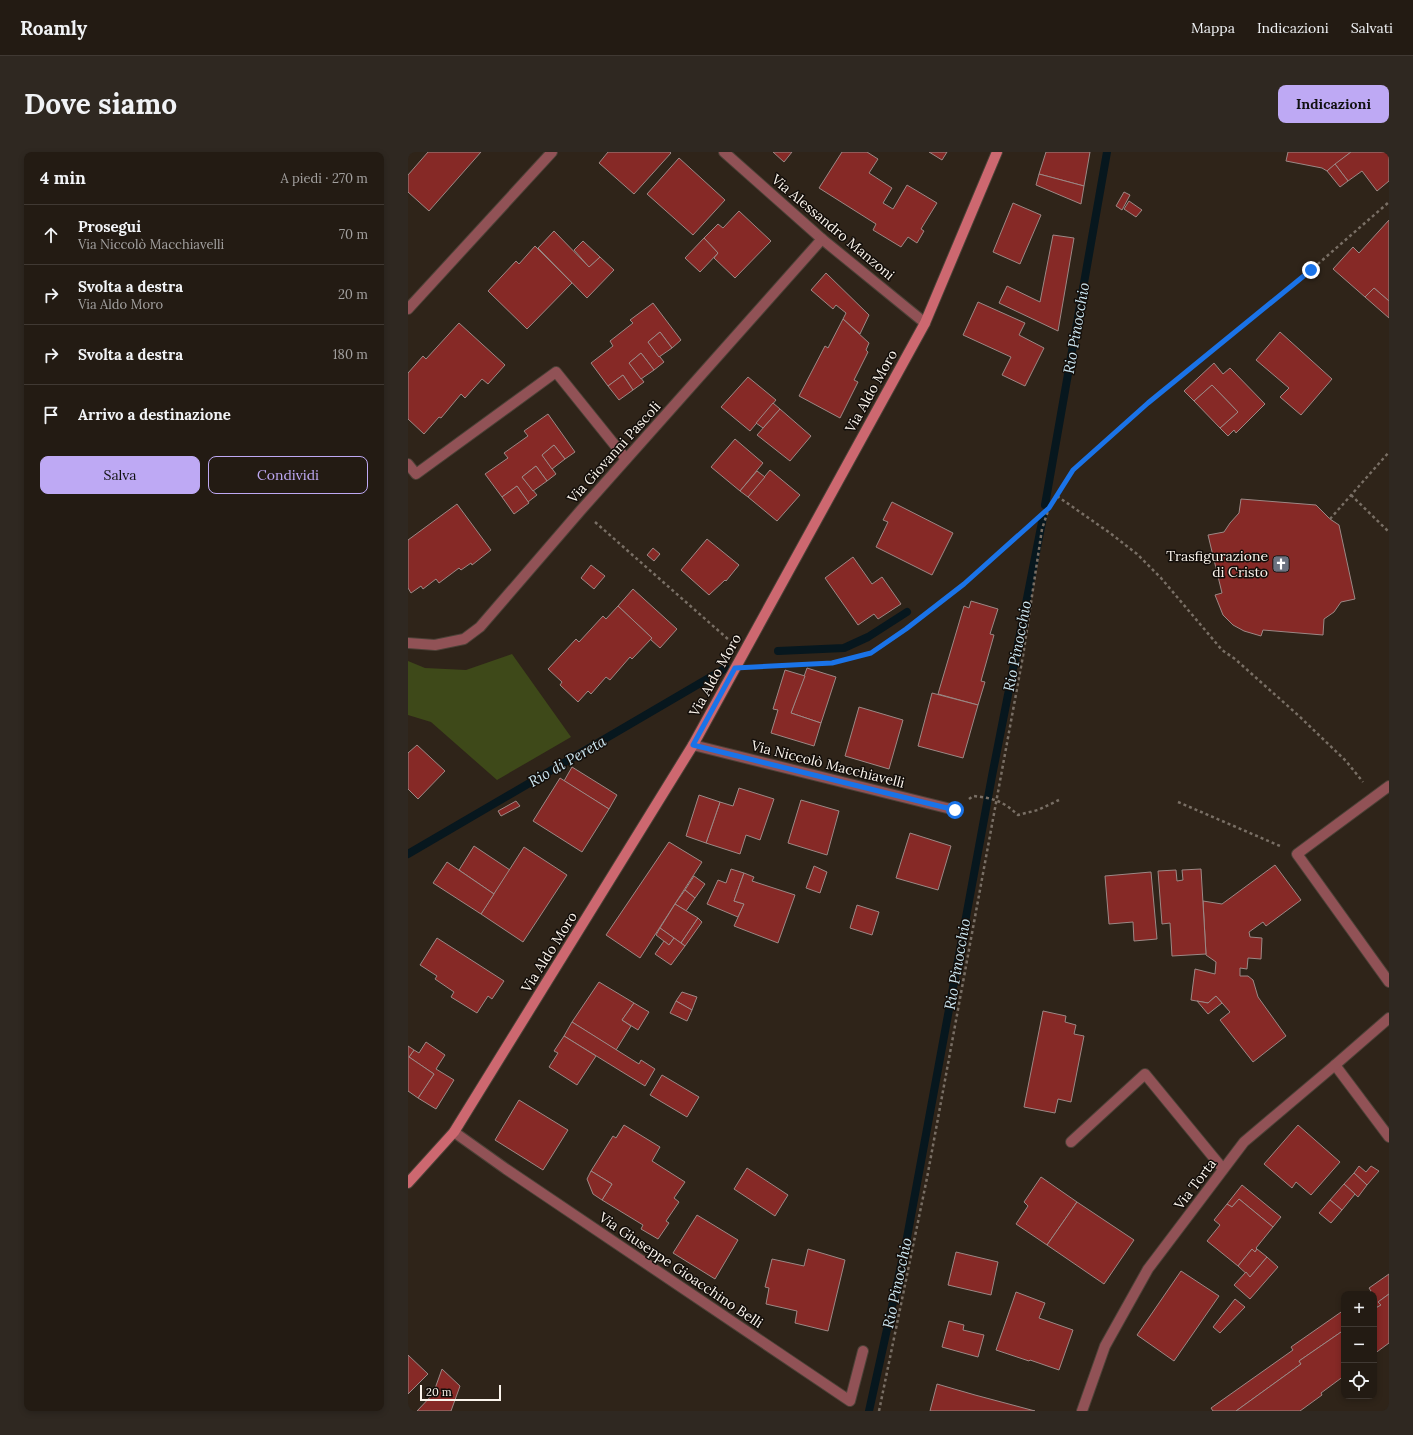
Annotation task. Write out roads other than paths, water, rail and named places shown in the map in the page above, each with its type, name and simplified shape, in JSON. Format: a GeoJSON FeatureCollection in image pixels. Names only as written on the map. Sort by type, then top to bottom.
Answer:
{"type":"FeatureCollection","features":[{"type":"Feature","properties":{"kind":"main road","name":"Via Aldo Moro"},"geometry":{"type":"LineString","coordinates":[[408,1183],[454,1132],[693,745],[925,323],[960,243],[997,152]]}},
{"type":"Feature","properties":{"kind":"street"},"geometry":{"type":"LineString","coordinates":[[408,308],[552,152]]}},
{"type":"Feature","properties":{"kind":"street","name":"Via Alessandro Manzoni"},"geometry":{"type":"LineString","coordinates":[[724,152],[822,239],[925,323]]}},
{"type":"Feature","properties":{"kind":"street","name":"Via Giovanni Pascoli"},"geometry":{"type":"LineString","coordinates":[[408,643],[435,645],[464,639],[480,627],[581,510],[822,239]]}},
{"type":"Feature","properties":{"kind":"street"},"geometry":{"type":"LineString","coordinates":[[408,464],[416,474],[556,372],[626,459]]}},
{"type":"Feature","properties":{"kind":"street","name":"Via Niccolò Macchiavelli"},"geometry":{"type":"LineString","coordinates":[[693,745],[955,810]]}},
{"type":"Feature","properties":{"kind":"street"},"geometry":{"type":"LineString","coordinates":[[1389,786],[1297,854],[1389,982]]}},
{"type":"Feature","properties":{"kind":"street","name":"Via Torta"},"geometry":{"type":"LineString","coordinates":[[1082,1411],[1105,1346],[1148,1269],[1244,1142],[1389,1018]]}},
{"type":"Feature","properties":{"kind":"street"},"geometry":{"type":"LineString","coordinates":[[1335,1065],[1389,1137]]}},
{"type":"Feature","properties":{"kind":"street"},"geometry":{"type":"LineString","coordinates":[[1071,1142],[1145,1074],[1224,1169]]}},
{"type":"Feature","properties":{"kind":"street","name":"Via Giuseppe Gioacchino Belli"},"geometry":{"type":"LineString","coordinates":[[454,1132],[506,1169],[850,1400],[863,1351]]}},
{"type":"Feature","properties":{"kind":"waterway","name":"Rio Pinocchio"},"geometry":{"type":"LineString","coordinates":[[1045,505],[1107,152]]}},
{"type":"Feature","properties":{"kind":"waterway","name":"Rio Pinocchio"},"geometry":{"type":"LineString","coordinates":[[869,1411],[906,1243],[992,776],[1043,517]]}},
{"type":"Feature","properties":{"kind":"waterway","name":"Rio di Pereta"},"geometry":{"type":"LineString","coordinates":[[778,651],[844,648],[868,637],[907,612]]}},
{"type":"Feature","properties":{"kind":"waterway","name":"Rio di Pereta"},"geometry":{"type":"LineString","coordinates":[[408,854],[726,668]]}},
{"type":"Feature","properties":{"kind":"place","name":"Trasfigurazione di Cristo"},"geometry":{"type":"Point","coordinates":[1281,564]}}]}
